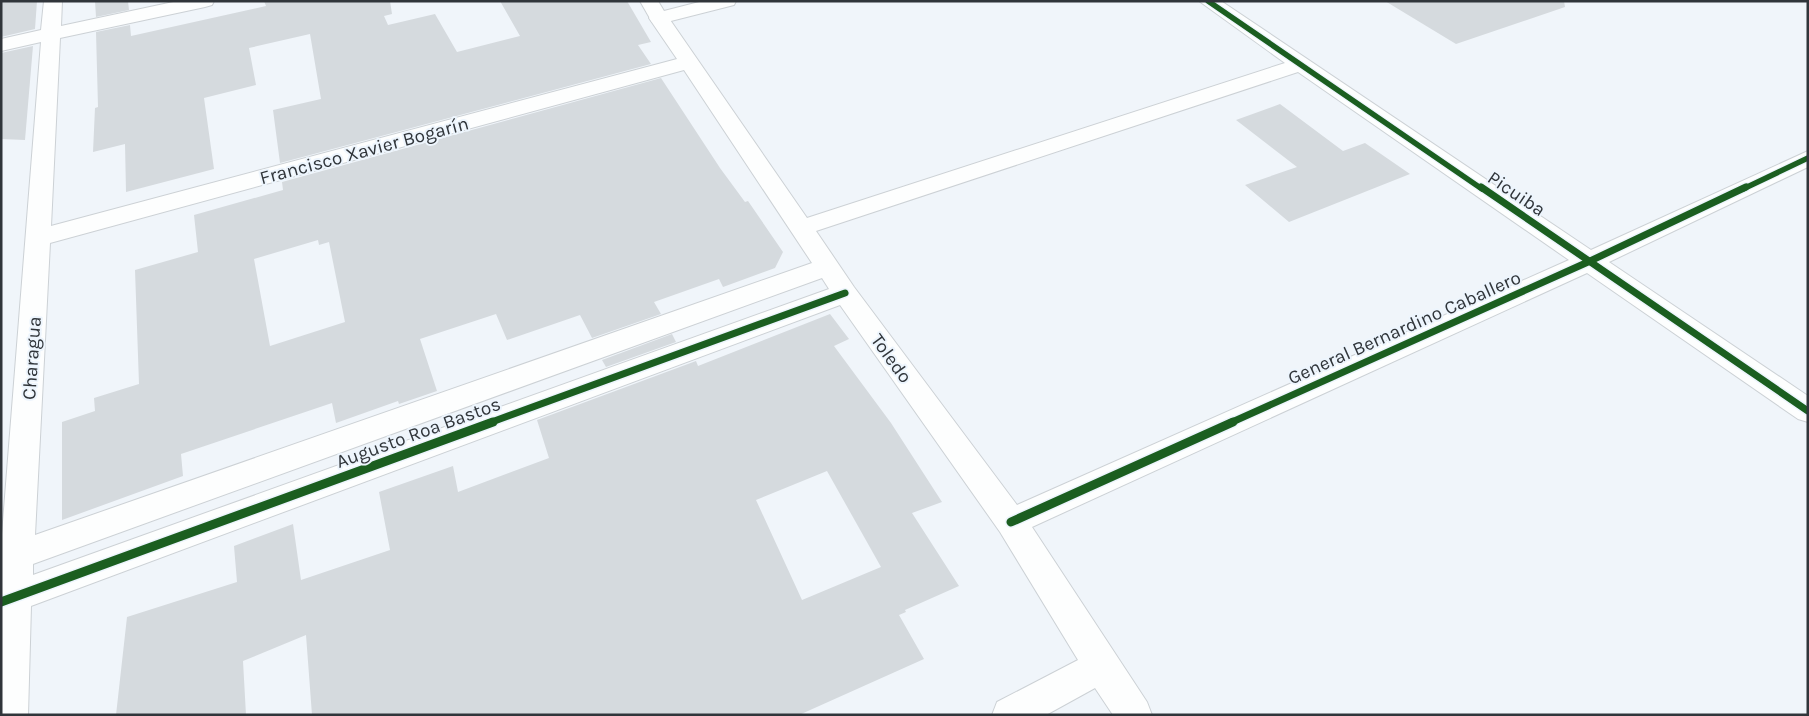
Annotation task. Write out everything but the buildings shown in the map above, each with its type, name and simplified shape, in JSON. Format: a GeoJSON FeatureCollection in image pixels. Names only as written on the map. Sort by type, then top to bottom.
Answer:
{"type":"FeatureCollection","features":[{"type":"Feature","properties":{"kind":"street","name":"Charagua"},"geometry":{"type":"LineString","coordinates":[[10,715],[9,558],[38,238],[53,1]]}},
{"type":"Feature","properties":{"kind":"street"},"geometry":{"type":"LineString","coordinates":[[1,45],[205,1]]}},
{"type":"Feature","properties":{"kind":"street"},"geometry":{"type":"LineString","coordinates":[[654,10],[727,1]]}},
{"type":"Feature","properties":{"kind":"street","name":"Picuiba"},"geometry":{"type":"LineString","coordinates":[[1208,1],[1808,411]]}},
{"type":"Feature","properties":{"kind":"street","name":"Toledo"},"geometry":{"type":"LineString","coordinates":[[654,10],[845,293],[1011,522],[1134,715]]}},
{"type":"Feature","properties":{"kind":"street","name":"Francisco Xavier Bogarín"},"geometry":{"type":"LineString","coordinates":[[38,238],[689,62]]}},
{"type":"Feature","properties":{"kind":"street"},"geometry":{"type":"LineString","coordinates":[[801,228],[1300,64]]}},
{"type":"Feature","properties":{"kind":"street","name":"General Bernardino Caballero"},"geometry":{"type":"LineString","coordinates":[[1011,522],[1588,262],[1808,158]]}},
{"type":"Feature","properties":{"kind":"street","name":"Augusto Roa Bastos"},"geometry":{"type":"LineString","coordinates":[[9,558],[827,267]]}},
{"type":"Feature","properties":{"kind":"street","name":"Augusto Roa Bastos"},"geometry":{"type":"LineString","coordinates":[[8,599],[845,293]]}},
{"type":"Feature","properties":{"kind":"street"},"geometry":{"type":"LineString","coordinates":[[1010,715],[1101,666]]}},
{"type":"Feature","properties":{"kind":"cycle path"},"geometry":{"type":"LineString","coordinates":[[1208,1],[1808,411]]}},
{"type":"Feature","properties":{"kind":"cycle path"},"geometry":{"type":"LineString","coordinates":[[1011,522],[1588,262],[1808,158]]}},
{"type":"Feature","properties":{"kind":"cycle path"},"geometry":{"type":"LineString","coordinates":[[1,602],[845,293]]}}]}
